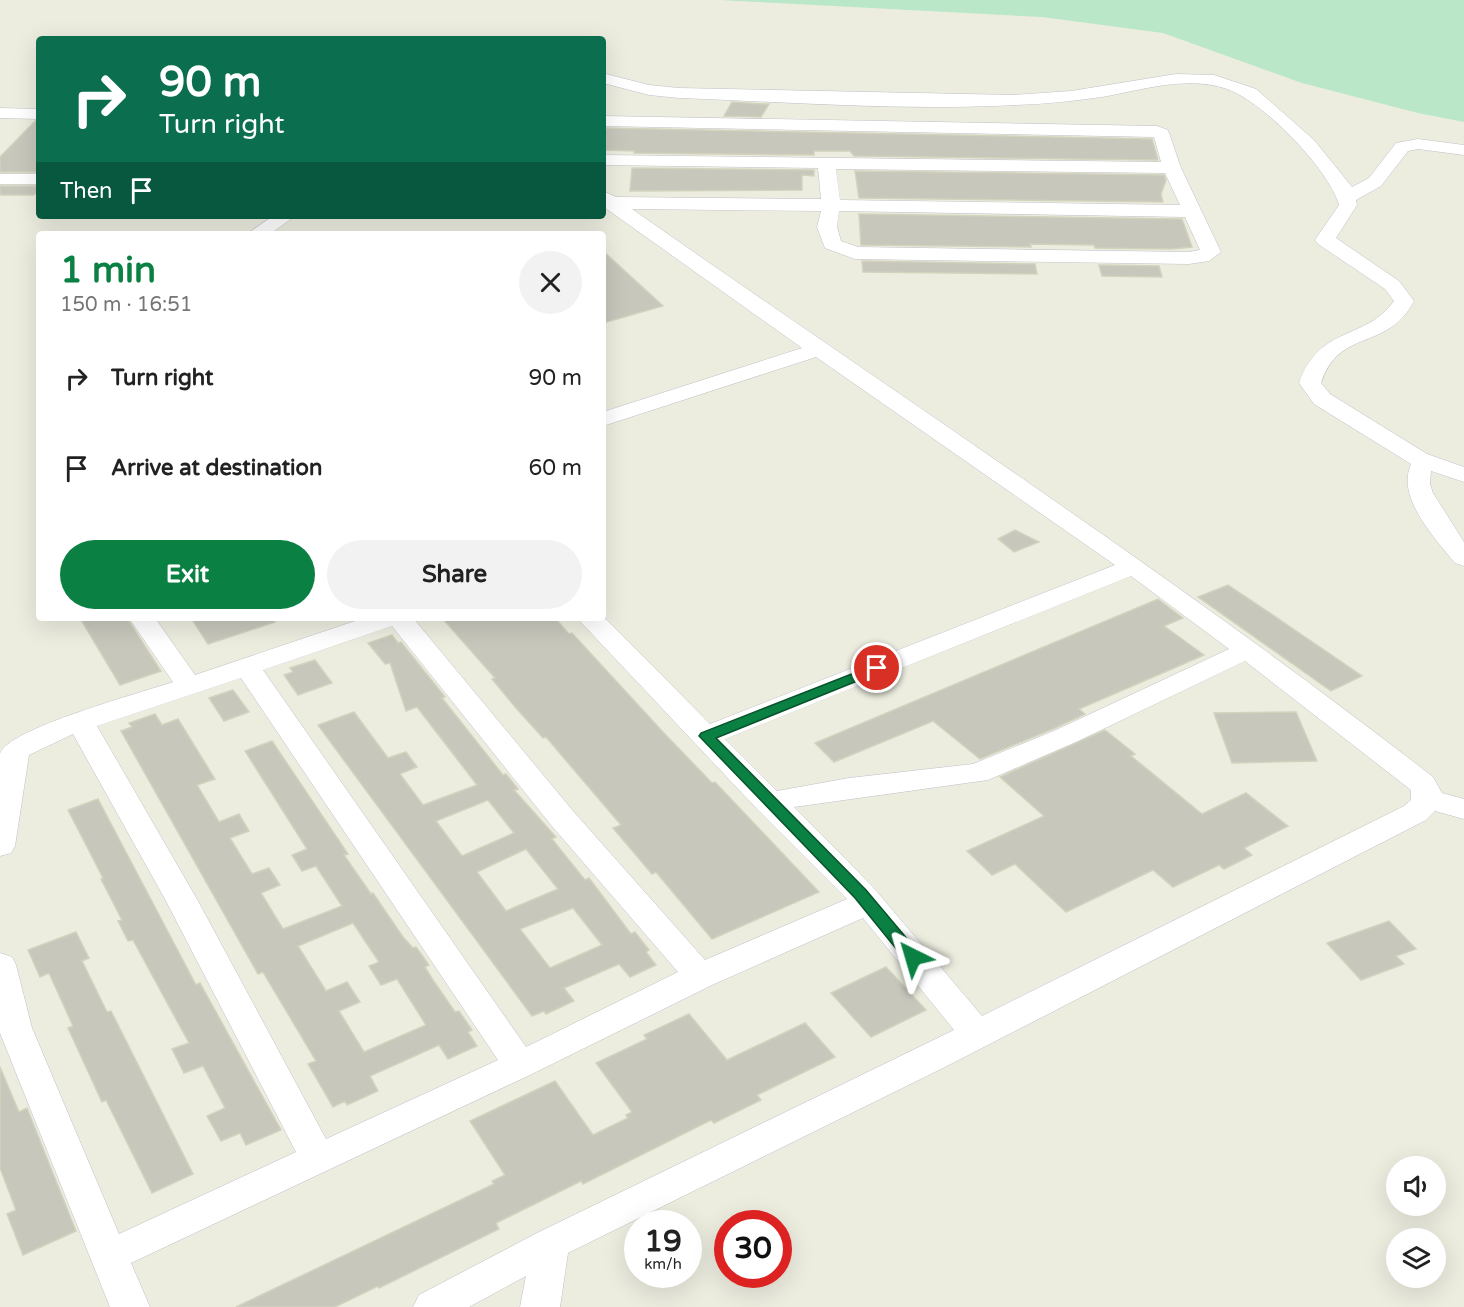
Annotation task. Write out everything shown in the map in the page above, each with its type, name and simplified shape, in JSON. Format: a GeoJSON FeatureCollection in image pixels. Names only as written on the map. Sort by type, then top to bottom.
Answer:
{"type":"FeatureCollection","features":[{"type":"Feature","properties":{"kind":"street"},"geometry":{"type":"LineString","coordinates":[[606,79],[649,90],[679,93],[994,103],[1079,96],[1170,79],[1212,78],[1239,87],[1257,99],[1308,144],[1334,174],[1348,205],[1325,240],[1392,285],[1404,301],[1395,314],[1331,349],[1312,369],[1310,383],[1322,399],[1424,460],[1464,475]]}},
{"type":"Feature","properties":{"kind":"street"},"geometry":{"type":"LineString","coordinates":[[0,114],[36,114]]}},
{"type":"Feature","properties":{"kind":"street"},"geometry":{"type":"LineString","coordinates":[[606,120],[1153,130],[1162,134],[1172,168],[1211,252],[1202,257],[1166,258],[855,253],[832,244],[827,227],[831,205],[826,163]]}},
{"type":"Feature","properties":{"kind":"street"},"geometry":{"type":"LineString","coordinates":[[1346,198],[1375,182],[1402,147],[1418,144],[1464,150]]}},
{"type":"Feature","properties":{"kind":"street"},"geometry":{"type":"LineString","coordinates":[[606,160],[1172,168]]}},
{"type":"Feature","properties":{"kind":"street"},"geometry":{"type":"LineString","coordinates":[[0,179],[36,179]]}},
{"type":"Feature","properties":{"kind":"street"},"geometry":{"type":"LineString","coordinates":[[607,200],[1192,211]]}},
{"type":"Feature","properties":{"kind":"street"},"geometry":{"type":"LineString","coordinates":[[433,1307],[549,1244],[933,1058],[978,1033],[1415,813],[1428,794],[1423,784],[1134,566],[607,200]]}},
{"type":"Feature","properties":{"kind":"street"},"geometry":{"type":"LineString","coordinates":[[261,231],[281,219]]}},
{"type":"Feature","properties":{"kind":"street"},"geometry":{"type":"LineString","coordinates":[[606,418],[820,350]]}},
{"type":"Feature","properties":{"kind":"street"},"geometry":{"type":"LineString","coordinates":[[1424,460],[1418,475],[1419,485],[1444,533],[1464,558]]}},
{"type":"Feature","properties":{"kind":"street"},"geometry":{"type":"LineString","coordinates":[[706,736],[1134,566]]}},
{"type":"Feature","properties":{"kind":"street"},"geometry":{"type":"LineString","coordinates":[[144,621],[189,686]]}},
{"type":"Feature","properties":{"kind":"street"},"geometry":{"type":"LineString","coordinates":[[0,846],[15,750],[47,733],[247,667],[336,626],[370,621]]}},
{"type":"Feature","properties":{"kind":"street"},"geometry":{"type":"LineString","coordinates":[[401,621],[562,818],[700,976]]}},
{"type":"Feature","properties":{"kind":"street"},"geometry":{"type":"LineString","coordinates":[[593,621],[868,903],[957,1012],[978,1033]]}},
{"type":"Feature","properties":{"kind":"street"},"geometry":{"type":"LineString","coordinates":[[768,802],[849,788],[942,779],[978,773],[1066,736],[1248,650]]}},
{"type":"Feature","properties":{"kind":"street"},"geometry":{"type":"LineString","coordinates":[[247,667],[520,1065]]}},
{"type":"Feature","properties":{"kind":"street"},"geometry":{"type":"LineString","coordinates":[[81,722],[182,901],[318,1159]]}},
{"type":"Feature","properties":{"kind":"street"},"geometry":{"type":"LineString","coordinates":[[1426,799],[1464,809]]}},
{"type":"Feature","properties":{"kind":"street"},"geometry":{"type":"LineString","coordinates":[[109,1256],[520,1065],[700,976],[868,903]]}},
{"type":"Feature","properties":{"kind":"street"},"geometry":{"type":"LineString","coordinates":[[0,965],[15,1028],[130,1307]]}},
{"type":"Feature","properties":{"kind":"street"},"geometry":{"type":"LineString","coordinates":[[540,1307],[549,1244]]}},
{"type":"Feature","properties":{"kind":"green space"},"geometry":{"type":"Polygon","coordinates":[[[720,0],[1464,0],[1464,122],[1418,113],[1302,83],[1163,33],[1042,17],[720,0]]]}},
{"type":"Feature","properties":{"kind":"building"},"geometry":{"type":"Polygon","coordinates":[[[732,102],[769,104],[761,117],[724,116],[732,102]]]}},
{"type":"Feature","properties":{"kind":"building"},"geometry":{"type":"Polygon","coordinates":[[[36,121],[36,172],[0,172],[0,157],[36,121]]]}},
{"type":"Feature","properties":{"kind":"building"},"geometry":{"type":"Polygon","coordinates":[[[606,128],[1152,139],[1158,160],[854,156],[850,151],[814,151],[814,155],[634,153],[635,151],[606,150],[606,128]]]}},
{"type":"Feature","properties":{"kind":"building"},"geometry":{"type":"Polygon","coordinates":[[[632,168],[814,170],[814,176],[802,175],[802,190],[630,191],[632,168]]]}},
{"type":"Feature","properties":{"kind":"building"},"geometry":{"type":"Polygon","coordinates":[[[855,171],[1164,175],[1166,180],[1161,194],[1163,202],[859,198],[855,171]]]}},
{"type":"Feature","properties":{"kind":"building"},"geometry":{"type":"Polygon","coordinates":[[[0,186],[36,186],[34,195],[0,195],[0,186]]]}},
{"type":"Feature","properties":{"kind":"building"},"geometry":{"type":"Polygon","coordinates":[[[859,214],[1182,219],[1192,247],[1171,249],[1030,244],[1031,247],[861,245],[859,214]]]}},
{"type":"Feature","properties":{"kind":"building"},"geometry":{"type":"Polygon","coordinates":[[[606,254],[663,306],[606,322],[606,254]]]}},
{"type":"Feature","properties":{"kind":"building"},"geometry":{"type":"Polygon","coordinates":[[[862,261],[1035,264],[1037,274],[863,272],[862,261]]]}},
{"type":"Feature","properties":{"kind":"building"},"geometry":{"type":"Polygon","coordinates":[[[1099,265],[1159,266],[1162,277],[1102,276],[1099,265]]]}},
{"type":"Feature","properties":{"kind":"building"},"geometry":{"type":"Polygon","coordinates":[[[1015,530],[1039,542],[1014,552],[998,539],[1015,530]]]}},
{"type":"Feature","properties":{"kind":"building"},"geometry":{"type":"Polygon","coordinates":[[[1228,585],[1362,676],[1331,691],[1198,597],[1228,585]]]}},
{"type":"Feature","properties":{"kind":"building"},"geometry":{"type":"Polygon","coordinates":[[[1158,599],[1183,618],[1164,626],[1204,655],[1079,709],[1085,714],[1055,728],[980,759],[933,721],[834,762],[815,743],[1158,599]]]}},
{"type":"Feature","properties":{"kind":"building"},"geometry":{"type":"Polygon","coordinates":[[[82,621],[129,621],[161,671],[120,685],[82,621]]]}},
{"type":"Feature","properties":{"kind":"building"},"geometry":{"type":"Polygon","coordinates":[[[193,621],[275,621],[275,622],[208,644],[193,621]]]}},
{"type":"Feature","properties":{"kind":"building"},"geometry":{"type":"Polygon","coordinates":[[[445,621],[558,621],[569,634],[572,633],[663,732],[712,783],[715,782],[819,892],[712,939],[656,872],[652,874],[613,828],[621,825],[546,737],[543,738],[516,708],[492,679],[495,678],[445,621]]]}},
{"type":"Feature","properties":{"kind":"building"},"geometry":{"type":"Polygon","coordinates":[[[392,635],[398,643],[401,642],[503,775],[506,774],[518,789],[514,790],[556,837],[552,839],[585,880],[589,878],[631,934],[635,932],[649,950],[646,952],[656,965],[630,977],[619,964],[564,988],[574,1001],[546,1014],[544,1011],[532,1016],[318,725],[354,712],[388,758],[406,752],[417,767],[400,774],[423,805],[477,785],[417,707],[406,711],[390,663],[385,664],[368,643],[392,635]],[[488,800],[436,821],[462,856],[514,833],[488,800]],[[526,849],[477,872],[506,911],[558,889],[526,849]],[[573,908],[520,929],[550,968],[602,945],[573,908]]]}},
{"type":"Feature","properties":{"kind":"building"},"geometry":{"type":"Polygon","coordinates":[[[315,660],[332,683],[298,695],[284,675],[293,672],[290,668],[315,660]]]}},
{"type":"Feature","properties":{"kind":"building"},"geometry":{"type":"Polygon","coordinates":[[[233,690],[249,712],[224,721],[209,698],[233,690]]]}},
{"type":"Feature","properties":{"kind":"building"},"geometry":{"type":"Polygon","coordinates":[[[1296,712],[1317,761],[1232,763],[1214,713],[1296,712]]]}},
{"type":"Feature","properties":{"kind":"building"},"geometry":{"type":"Polygon","coordinates":[[[155,714],[162,725],[178,719],[215,779],[197,785],[219,822],[239,814],[249,831],[230,838],[252,874],[269,868],[280,885],[261,893],[283,929],[342,906],[316,866],[302,871],[292,855],[307,849],[245,751],[272,741],[348,854],[344,855],[371,894],[373,893],[403,937],[413,948],[416,947],[429,965],[425,967],[455,1012],[459,1011],[472,1030],[468,1032],[477,1046],[448,1059],[439,1045],[370,1076],[378,1091],[347,1105],[345,1101],[333,1107],[308,1064],[316,1061],[263,972],[258,974],[121,731],[132,727],[129,723],[155,714]],[[353,923],[298,946],[326,991],[347,982],[360,1002],[339,1011],[364,1052],[426,1025],[397,979],[381,985],[369,966],[379,962],[353,923]]]}},
{"type":"Feature","properties":{"kind":"building"},"geometry":{"type":"Polygon","coordinates":[[[1105,730],[1135,754],[1131,756],[1202,814],[1246,793],[1288,826],[1244,848],[1252,855],[1224,869],[1219,865],[1173,887],[1153,870],[1066,912],[1015,864],[992,875],[967,851],[1044,816],[1000,777],[1105,730]]]}},
{"type":"Feature","properties":{"kind":"building"},"geometry":{"type":"Polygon","coordinates":[[[98,799],[196,985],[200,983],[281,1130],[246,1145],[240,1133],[221,1141],[207,1116],[225,1108],[203,1066],[184,1073],[172,1049],[189,1043],[133,940],[128,941],[118,921],[122,920],[101,879],[103,878],[68,810],[98,799]]]}},
{"type":"Feature","properties":{"kind":"building"},"geometry":{"type":"Polygon","coordinates":[[[1389,921],[1416,949],[1396,956],[1404,964],[1361,980],[1327,943],[1389,921]]]}},
{"type":"Feature","properties":{"kind":"building"},"geometry":{"type":"Polygon","coordinates":[[[76,932],[89,958],[82,961],[107,1012],[111,1011],[193,1174],[152,1193],[106,1100],[102,1102],[68,1028],[73,1026],[49,973],[40,977],[28,950],[76,932]]]}},
{"type":"Feature","properties":{"kind":"building"},"geometry":{"type":"Polygon","coordinates":[[[886,967],[926,1010],[871,1037],[831,993],[886,967]]]}},
{"type":"Feature","properties":{"kind":"building"},"geometry":{"type":"Polygon","coordinates":[[[689,1014],[727,1060],[805,1023],[835,1057],[757,1095],[761,1100],[714,1123],[711,1120],[583,1184],[581,1181],[496,1223],[499,1229],[335,1307],[236,1307],[494,1184],[492,1181],[505,1175],[470,1121],[555,1081],[593,1135],[628,1118],[626,1115],[632,1112],[596,1063],[647,1039],[644,1035],[689,1014]]]}},
{"type":"Feature","properties":{"kind":"building"},"geometry":{"type":"Polygon","coordinates":[[[0,1067],[19,1112],[27,1108],[76,1231],[23,1255],[7,1214],[16,1210],[0,1168],[0,1067]]]}},
{"type":"Feature","properties":{"kind":"route"},"geometry":{"type":"LineString","coordinates":[[877,668],[706,736],[768,802],[861,894],[913,957]]}}]}
